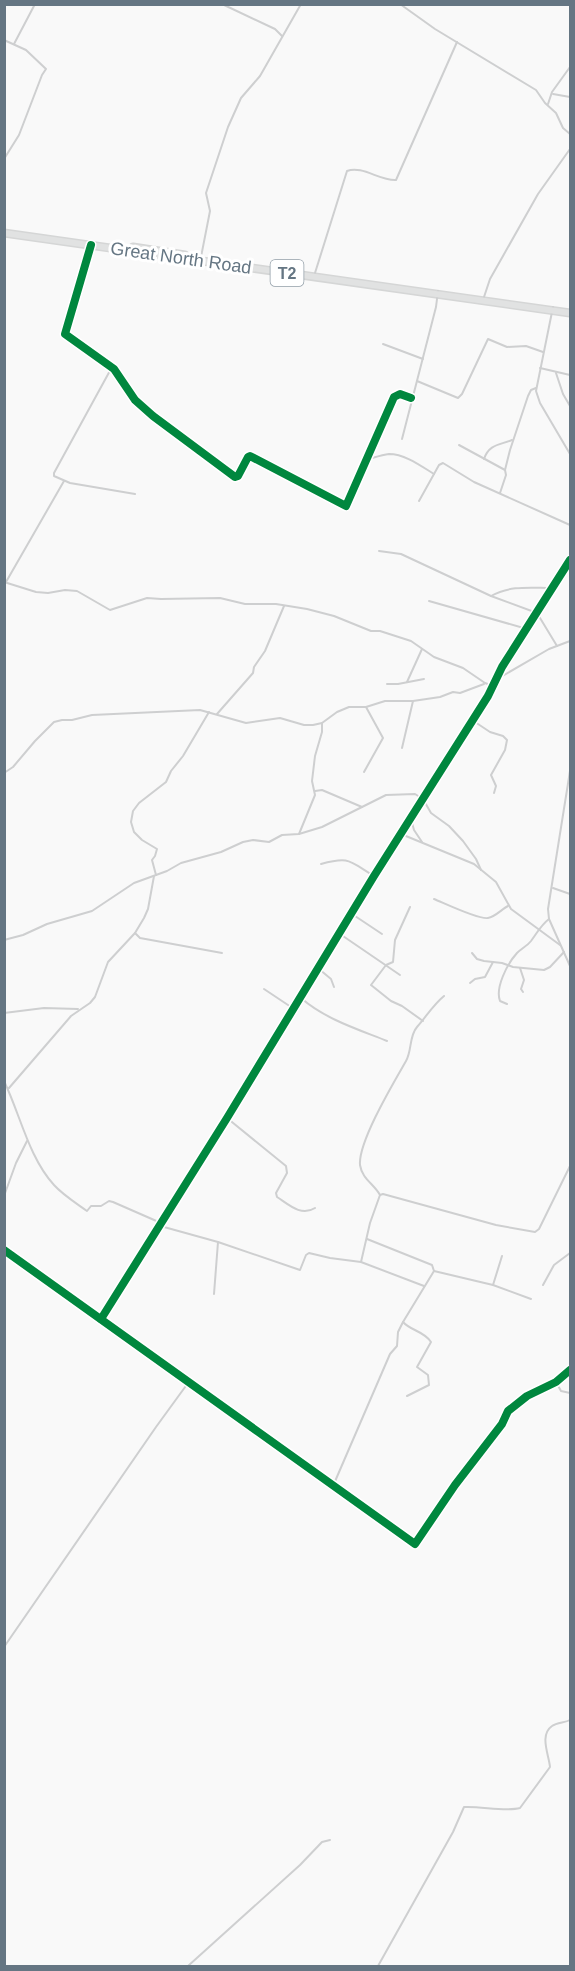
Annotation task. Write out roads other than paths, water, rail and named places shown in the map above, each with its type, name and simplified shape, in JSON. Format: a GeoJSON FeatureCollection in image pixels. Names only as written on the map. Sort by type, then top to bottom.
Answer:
{"type":"FeatureCollection","features":[{"type":"Feature","properties":{"kind":"highway","name":"Great North Road"},"geometry":{"type":"LineString","coordinates":[[4,231],[315,273],[438,293],[484,297],[553,309]]}},
{"type":"Feature","properties":{"kind":"highway","name":"Great North Road"},"geometry":{"type":"LineString","coordinates":[[4,231],[570,311]]}},
{"type":"Feature","properties":{"kind":"street"},"geometry":{"type":"LineString","coordinates":[[14,44],[35,4]]}},
{"type":"Feature","properties":{"kind":"street"},"geometry":{"type":"LineString","coordinates":[[222,4],[275,29],[282,36]]}},
{"type":"Feature","properties":{"kind":"street"},"geometry":{"type":"LineString","coordinates":[[201,257],[210,211],[206,193],[228,127],[241,98],[261,76],[301,4]]}},
{"type":"Feature","properties":{"kind":"street"},"geometry":{"type":"LineString","coordinates":[[400,4],[435,29],[536,90],[556,113],[563,128],[570,134]]}},
{"type":"Feature","properties":{"kind":"street"},"geometry":{"type":"LineString","coordinates":[[4,40],[26,50],[46,69],[19,135],[4,159]]}},
{"type":"Feature","properties":{"kind":"street"},"geometry":{"type":"LineString","coordinates":[[315,273],[347,171],[356,170],[396,180],[457,42]]}},
{"type":"Feature","properties":{"kind":"street"},"geometry":{"type":"LineString","coordinates":[[548,104],[570,67]]}},
{"type":"Feature","properties":{"kind":"street"},"geometry":{"type":"LineString","coordinates":[[552,94],[570,98]]}},
{"type":"Feature","properties":{"kind":"street"},"geometry":{"type":"LineString","coordinates":[[484,297],[490,279],[538,194],[570,148]]}},
{"type":"Feature","properties":{"kind":"street"},"geometry":{"type":"LineString","coordinates":[[91,245],[65,334],[112,367],[137,403],[235,477],[238,476],[250,456],[345,506],[396,395],[411,398]]}},
{"type":"Feature","properties":{"kind":"street"},"geometry":{"type":"LineString","coordinates":[[402,439],[438,293]]}},
{"type":"Feature","properties":{"kind":"street"},"geometry":{"type":"LineString","coordinates":[[553,309],[536,388],[540,403],[570,454]]}},
{"type":"Feature","properties":{"kind":"street"},"geometry":{"type":"LineString","coordinates":[[417,381],[458,398],[488,339],[507,347],[526,346],[543,352]]}},
{"type":"Feature","properties":{"kind":"street"},"geometry":{"type":"LineString","coordinates":[[383,344],[423,359]]}},
{"type":"Feature","properties":{"kind":"street"},"geometry":{"type":"LineString","coordinates":[[112,367],[54,476],[64,481],[135,494]]}},
{"type":"Feature","properties":{"kind":"street"},"geometry":{"type":"LineString","coordinates":[[540,368],[570,375]]}},
{"type":"Feature","properties":{"kind":"street"},"geometry":{"type":"LineString","coordinates":[[556,373],[570,406]]}},
{"type":"Feature","properties":{"kind":"street"},"geometry":{"type":"LineString","coordinates":[[500,493],[528,396],[531,390],[536,388]]}},
{"type":"Feature","properties":{"kind":"street"},"geometry":{"type":"LineString","coordinates":[[484,459],[489,450],[496,445],[514,439]]}},
{"type":"Feature","properties":{"kind":"street"},"geometry":{"type":"LineString","coordinates":[[459,445],[505,470]]}},
{"type":"Feature","properties":{"kind":"street"},"geometry":{"type":"LineString","coordinates":[[365,460],[389,454],[396,455],[434,474]]}},
{"type":"Feature","properties":{"kind":"street"},"geometry":{"type":"LineString","coordinates":[[419,501],[439,465],[445,464],[474,482],[570,525]]}},
{"type":"Feature","properties":{"kind":"street"},"geometry":{"type":"LineString","coordinates":[[64,481],[5,582],[36,592],[77,591],[110,610],[147,598],[220,598],[245,604],[272,604],[307,609],[334,616],[371,631],[380,631],[411,641],[434,657],[463,668],[493,686]]}},
{"type":"Feature","properties":{"kind":"street"},"geometry":{"type":"LineString","coordinates":[[379,551],[400,554],[491,596],[537,613],[557,645]]}},
{"type":"Feature","properties":{"kind":"street"},"geometry":{"type":"LineString","coordinates":[[101,1319],[570,560]]}},
{"type":"Feature","properties":{"kind":"street"},"geometry":{"type":"LineString","coordinates":[[491,596],[514,588],[552,588]]}},
{"type":"Feature","properties":{"kind":"street"},"geometry":{"type":"LineString","coordinates":[[429,601],[527,629]]}},
{"type":"Feature","properties":{"kind":"street"},"geometry":{"type":"LineString","coordinates":[[216,714],[253,673],[284,606]]}},
{"type":"Feature","properties":{"kind":"street"},"geometry":{"type":"LineString","coordinates":[[497,679],[557,645],[570,641]]}},
{"type":"Feature","properties":{"kind":"street"},"geometry":{"type":"LineString","coordinates":[[406,682],[422,649]]}},
{"type":"Feature","properties":{"kind":"street"},"geometry":{"type":"LineString","coordinates":[[387,684],[424,680]]}},
{"type":"Feature","properties":{"kind":"street"},"geometry":{"type":"LineString","coordinates":[[4,773],[13,767],[54,722],[62,720],[92,715],[190,710],[209,712],[237,722],[246,723],[280,717],[304,725],[322,723],[349,707],[366,707],[385,701],[413,701],[440,697],[453,692],[460,693],[485,683]]}},
{"type":"Feature","properties":{"kind":"street"},"geometry":{"type":"LineString","coordinates":[[402,748],[413,701]]}},
{"type":"Feature","properties":{"kind":"street"},"geometry":{"type":"LineString","coordinates":[[364,772],[383,738],[366,707]]}},
{"type":"Feature","properties":{"kind":"street"},"geometry":{"type":"LineString","coordinates":[[8,1089],[78,1009],[90,1003],[108,962],[135,933],[148,909],[155,876],[152,860],[157,849],[134,832],[131,822],[133,810],[167,781],[209,712]]}},
{"type":"Feature","properties":{"kind":"street"},"geometry":{"type":"LineString","coordinates":[[471,720],[507,740],[505,750],[491,775],[496,786],[494,793]]}},
{"type":"Feature","properties":{"kind":"street"},"geometry":{"type":"LineString","coordinates":[[299,834],[315,797],[312,781],[322,723]]}},
{"type":"Feature","properties":{"kind":"street"},"geometry":{"type":"LineString","coordinates":[[570,771],[548,909],[549,919],[570,966]]}},
{"type":"Feature","properties":{"kind":"street"},"geometry":{"type":"LineString","coordinates":[[315,791],[322,790],[362,807]]}},
{"type":"Feature","properties":{"kind":"street"},"geometry":{"type":"LineString","coordinates":[[4,940],[92,910],[134,883],[181,863],[221,852],[243,842],[253,840],[268,842],[282,836],[322,827],[386,795],[415,794],[423,799],[431,813],[449,826],[463,842],[481,870]]}},
{"type":"Feature","properties":{"kind":"street"},"geometry":{"type":"LineString","coordinates":[[411,819],[414,830],[422,842]]}},
{"type":"Feature","properties":{"kind":"street"},"geometry":{"type":"LineString","coordinates":[[401,834],[472,863],[496,882],[508,906],[514,912],[560,945]]}},
{"type":"Feature","properties":{"kind":"street"},"geometry":{"type":"LineString","coordinates":[[321,864],[340,859],[346,860],[374,876]]}},
{"type":"Feature","properties":{"kind":"street"},"geometry":{"type":"LineString","coordinates":[[552,887],[570,894]]}},
{"type":"Feature","properties":{"kind":"street"},"geometry":{"type":"LineString","coordinates":[[434,899],[468,914],[484,918],[492,917],[508,906]]}},
{"type":"Feature","properties":{"kind":"street"},"geometry":{"type":"LineString","coordinates":[[410,906],[395,940],[393,962],[386,965],[372,982],[373,988],[423,1021]]}},
{"type":"Feature","properties":{"kind":"street"},"geometry":{"type":"LineString","coordinates":[[352,914],[382,934]]}},
{"type":"Feature","properties":{"kind":"street"},"geometry":{"type":"LineString","coordinates":[[507,1004],[500,1001],[498,994],[509,966],[514,956],[530,943],[549,919]]}},
{"type":"Feature","properties":{"kind":"street"},"geometry":{"type":"LineString","coordinates":[[535,925],[543,924]]}},
{"type":"Feature","properties":{"kind":"street"},"geometry":{"type":"LineString","coordinates":[[135,933],[140,938],[222,953]]}},
{"type":"Feature","properties":{"kind":"street"},"geometry":{"type":"LineString","coordinates":[[340,934],[400,975]]}},
{"type":"Feature","properties":{"kind":"street"},"geometry":{"type":"LineString","coordinates":[[472,953],[477,958],[509,966],[544,970],[565,953]]}},
{"type":"Feature","properties":{"kind":"street"},"geometry":{"type":"LineString","coordinates":[[565,953],[570,957]]}},
{"type":"Feature","properties":{"kind":"street"},"geometry":{"type":"LineString","coordinates":[[470,983],[475,979],[485,977],[493,962]]}},
{"type":"Feature","properties":{"kind":"street"},"geometry":{"type":"LineString","coordinates":[[520,968],[524,980],[521,989],[523,992]]}},
{"type":"Feature","properties":{"kind":"street"},"geometry":{"type":"LineString","coordinates":[[319,969],[331,978],[334,987]]}},
{"type":"Feature","properties":{"kind":"street"},"geometry":{"type":"LineString","coordinates":[[264,989],[294,1009]]}},
{"type":"Feature","properties":{"kind":"street"},"geometry":{"type":"LineString","coordinates":[[380,1195],[363,1175],[360,1165],[361,1152],[379,1109],[407,1060],[416,1028],[444,996]]}},
{"type":"Feature","properties":{"kind":"street"},"geometry":{"type":"LineString","coordinates":[[301,998],[311,1007],[348,1026],[387,1041]]}},
{"type":"Feature","properties":{"kind":"street"},"geometry":{"type":"LineString","coordinates":[[4,1013],[44,1008],[78,1009]]}},
{"type":"Feature","properties":{"kind":"street"},"geometry":{"type":"LineString","coordinates":[[4,1081],[27,1141],[38,1162],[55,1186],[87,1211],[91,1206],[101,1206],[110,1201],[166,1227],[300,1270],[309,1253],[361,1262],[425,1286]]}},
{"type":"Feature","properties":{"kind":"street"},"geometry":{"type":"LineString","coordinates":[[227,1118],[288,1170],[276,1197],[300,1211],[310,1211],[315,1208]]}},
{"type":"Feature","properties":{"kind":"street"},"geometry":{"type":"LineString","coordinates":[[4,1196],[27,1141]]}},
{"type":"Feature","properties":{"kind":"street"},"geometry":{"type":"LineString","coordinates":[[380,1195],[496,1226],[535,1232],[539,1229],[570,1166]]}},
{"type":"Feature","properties":{"kind":"street"},"geometry":{"type":"LineString","coordinates":[[361,1262],[370,1223],[380,1195]]}},
{"type":"Feature","properties":{"kind":"street"},"geometry":{"type":"LineString","coordinates":[[367,1239],[432,1266],[434,1271]]}},
{"type":"Feature","properties":{"kind":"street"},"geometry":{"type":"LineString","coordinates":[[214,1294],[218,1242]]}},
{"type":"Feature","properties":{"kind":"street"},"geometry":{"type":"LineString","coordinates":[[4,1250],[416,1544],[455,1485],[502,1424],[508,1412],[532,1393],[556,1382],[570,1370]]}},
{"type":"Feature","properties":{"kind":"street"},"geometry":{"type":"LineString","coordinates":[[543,1285],[554,1264],[570,1253]]}},
{"type":"Feature","properties":{"kind":"street"},"geometry":{"type":"LineString","coordinates":[[492,1285],[502,1256]]}},
{"type":"Feature","properties":{"kind":"street"},"geometry":{"type":"LineString","coordinates":[[434,1271],[492,1285],[531,1299]]}},
{"type":"Feature","properties":{"kind":"street"},"geometry":{"type":"LineString","coordinates":[[333,1486],[390,1354],[397,1346],[398,1332],[434,1271]]}},
{"type":"Feature","properties":{"kind":"street"},"geometry":{"type":"LineString","coordinates":[[403,1322],[408,1327],[426,1335],[430,1342],[417,1367],[428,1375],[429,1385],[406,1396]]}},
{"type":"Feature","properties":{"kind":"street"},"geometry":{"type":"LineString","coordinates":[[556,1382],[561,1391],[570,1393]]}},
{"type":"Feature","properties":{"kind":"street"},"geometry":{"type":"LineString","coordinates":[[4,1647],[188,1383]]}},
{"type":"Feature","properties":{"kind":"street"},"geometry":{"type":"LineString","coordinates":[[378,1966],[453,1832],[464,1807],[520,1808],[550,1767],[546,1752],[547,1732],[553,1725],[570,1720]]}},
{"type":"Feature","properties":{"kind":"street"},"geometry":{"type":"LineString","coordinates":[[189,1966],[306,1860],[322,1842],[330,1840]]}}]}
